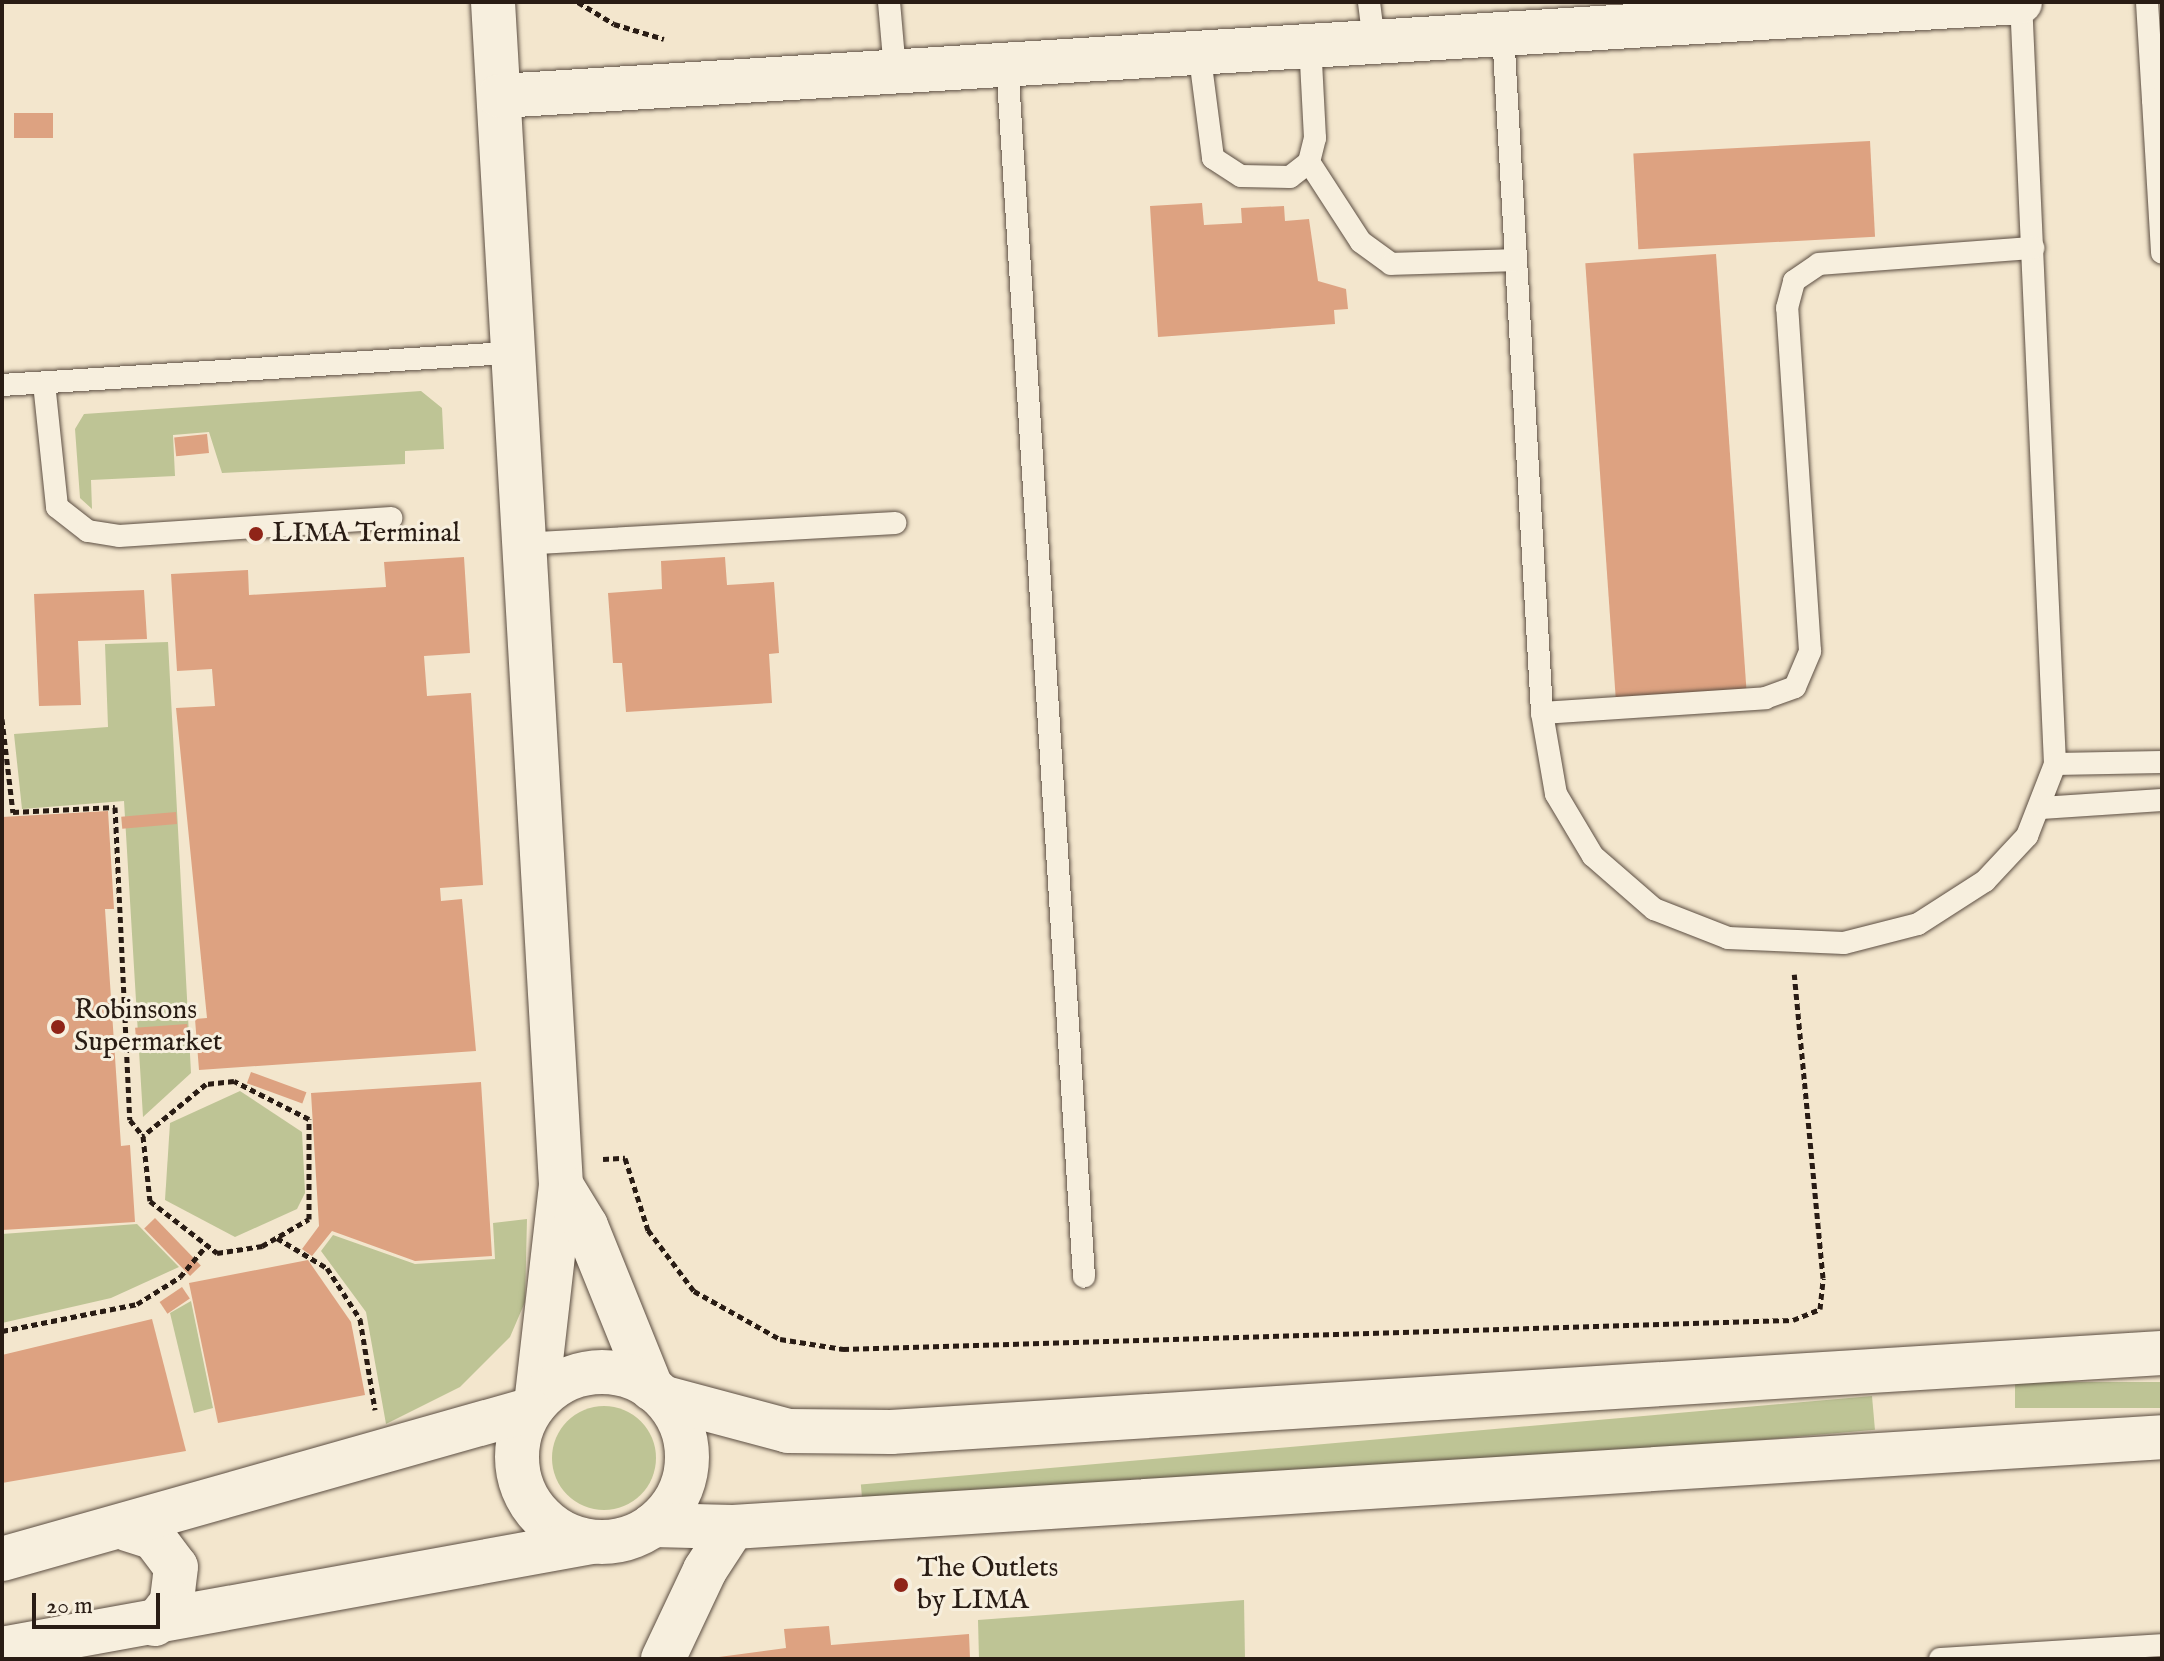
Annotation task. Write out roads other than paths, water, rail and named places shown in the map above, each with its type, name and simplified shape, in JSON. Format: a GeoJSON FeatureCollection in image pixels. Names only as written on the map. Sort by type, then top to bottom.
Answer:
{"type":"FeatureCollection","features":[{"type":"Feature","properties":{"kind":"street"},"geometry":{"type":"LineString","coordinates":[[493,2],[500,96],[508,353],[561,1173],[532,1407],[517,1454],[533,1508],[559,1531],[592,1542]]}},
{"type":"Feature","properties":{"kind":"street"},"geometry":{"type":"LineString","coordinates":[[500,96],[1310,42],[1371,20],[1503,32],[1584,14],[2020,2]]}},
{"type":"Feature","properties":{"kind":"street"},"geometry":{"type":"LineString","coordinates":[[2,1649],[150,1636],[592,1542],[624,1540],[653,1525],[677,1499],[688,1464],[683,1429],[658,1393],[561,1173]]}},
{"type":"Feature","properties":{"kind":"street"},"geometry":{"type":"LineString","coordinates":[[2,1559],[127,1529],[532,1407],[556,1383],[594,1371],[632,1376],[658,1393],[707,1415],[788,1431],[891,1432],[2162,1353]]}},
{"type":"Feature","properties":{"kind":"street"},"geometry":{"type":"LineString","coordinates":[[653,1525],[733,1527],[2162,1437]]}},
{"type":"Feature","properties":{"kind":"street"},"geometry":{"type":"LineString","coordinates":[[663,1659],[733,1527]]}},
{"type":"Feature","properties":{"kind":"street"},"geometry":{"type":"LineString","coordinates":[[127,1529],[154,1538],[176,1567],[172,1602],[150,1636]]}},
{"type":"Feature","properties":{"kind":"lane"},"geometry":{"type":"LineString","coordinates":[[889,2],[895,71]]}},
{"type":"Feature","properties":{"kind":"lane"},"geometry":{"type":"LineString","coordinates":[[1503,32],[1542,713],[1556,794],[1593,856],[1620,885],[1690,927],[1791,945],[1881,936],[1954,904],[2006,861],[2041,808],[2055,764],[2020,2]]}},
{"type":"Feature","properties":{"kind":"lane"},"geometry":{"type":"LineString","coordinates":[[2147,2],[2157,100],[2162,253]]}},
{"type":"Feature","properties":{"kind":"lane"},"geometry":{"type":"LineString","coordinates":[[1310,42],[1309,162],[1361,242],[1391,264],[1516,260]]}},
{"type":"Feature","properties":{"kind":"lane"},"geometry":{"type":"LineString","coordinates":[[1199,50],[1209,143],[1226,171],[1290,177],[1309,162]]}},
{"type":"Feature","properties":{"kind":"lane"},"geometry":{"type":"LineString","coordinates":[[1007,63],[1084,1277]]}},
{"type":"Feature","properties":{"kind":"lane"},"geometry":{"type":"LineString","coordinates":[[1542,713],[1765,698],[1795,687],[1810,651],[1787,308],[1794,281],[1819,264],[2033,248]]}},
{"type":"Feature","properties":{"kind":"lane"},"geometry":{"type":"LineString","coordinates":[[2,385],[508,353]]}},
{"type":"Feature","properties":{"kind":"lane"},"geometry":{"type":"LineString","coordinates":[[44,383],[57,507],[88,531],[119,536],[391,518]]}},
{"type":"Feature","properties":{"kind":"lane"},"geometry":{"type":"LineString","coordinates":[[520,544],[895,523]]}},
{"type":"Feature","properties":{"kind":"lane"},"geometry":{"type":"LineString","coordinates":[[2055,764],[2162,762]]}},
{"type":"Feature","properties":{"kind":"lane"},"geometry":{"type":"LineString","coordinates":[[2041,808],[2162,800]]}},
{"type":"Feature","properties":{"kind":"lane"},"geometry":{"type":"LineString","coordinates":[[1940,1659],[2162,1645]]}},
{"type":"Feature","properties":{"kind":"place","name":"LIMA Terminal"},"geometry":{"type":"Point","coordinates":[256,534]}},
{"type":"Feature","properties":{"kind":"place","name":"Robinsons Supermarket"},"geometry":{"type":"Point","coordinates":[58,1027]}},
{"type":"Feature","properties":{"kind":"place","name":"The Outlets by LIMA"},"geometry":{"type":"Point","coordinates":[901,1585]}}]}
